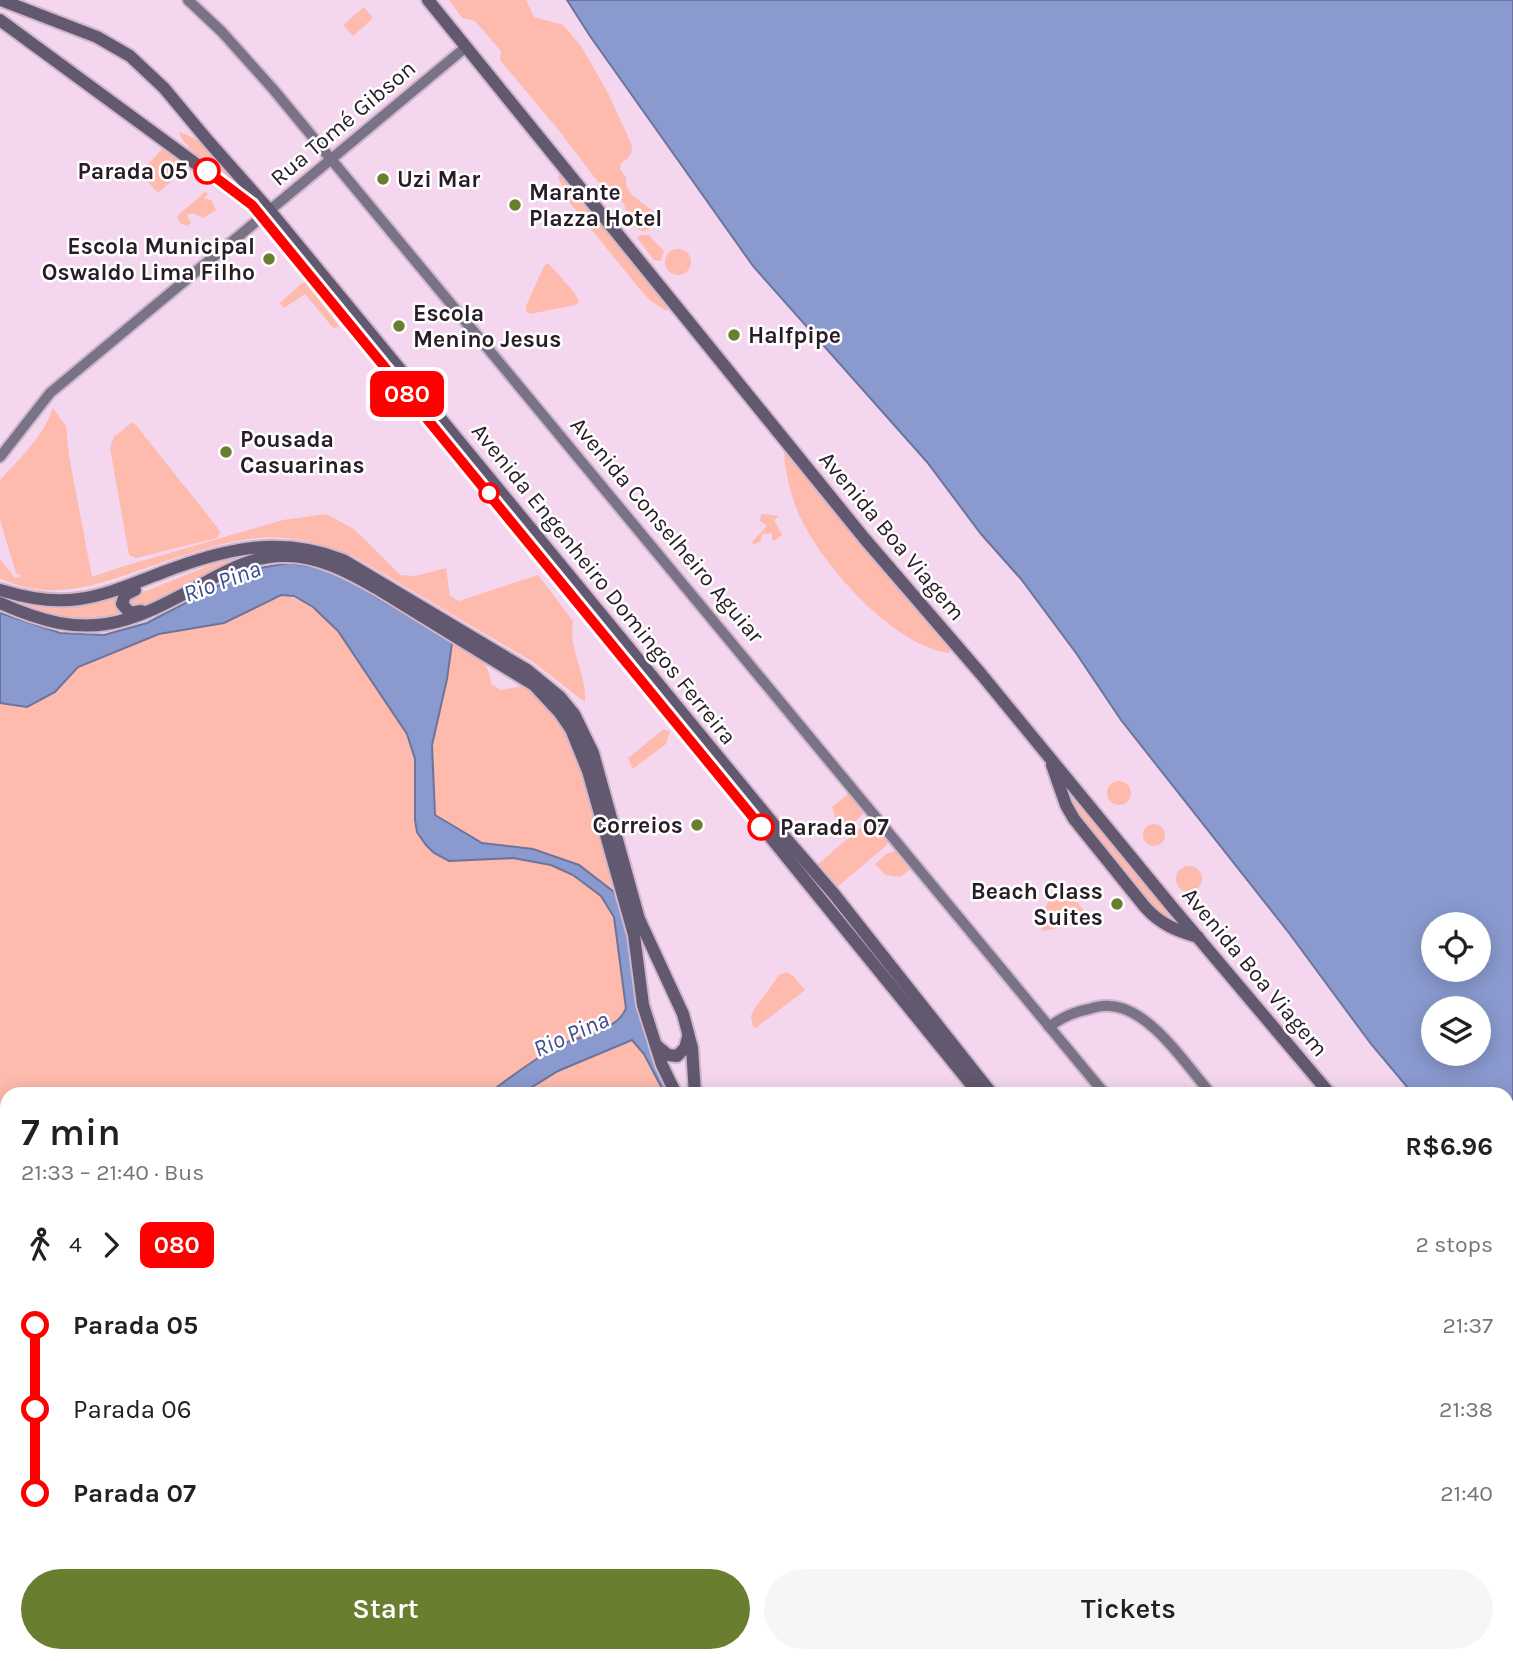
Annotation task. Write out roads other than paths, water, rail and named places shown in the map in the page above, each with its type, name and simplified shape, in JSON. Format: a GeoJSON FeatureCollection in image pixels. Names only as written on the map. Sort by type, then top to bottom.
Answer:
{"type":"FeatureCollection","features":[{"type":"Feature","properties":{"kind":"main road","name":"Avenida Engenheiro Domingos Ferreira"},"geometry":{"type":"LineString","coordinates":[[1,0],[97,37],[130,56],[164,88],[973,1087]]}},
{"type":"Feature","properties":{"kind":"main road","name":"Avenida Conselheiro Aguiar"},"geometry":{"type":"LineString","coordinates":[[188,0],[256,70],[603,484],[1099,1087]]}},
{"type":"Feature","properties":{"kind":"main road","name":"Avenida Boa Viagem"},"geometry":{"type":"LineString","coordinates":[[428,0],[775,429],[1324,1087]]}},
{"type":"Feature","properties":{"kind":"main road","name":"Avenida Engenheiro Domingos Ferreira"},"geometry":{"type":"LineString","coordinates":[[0,20],[266,214],[834,894],[986,1087]]}},
{"type":"Feature","properties":{"kind":"main road","name":"Rua Tomé Gibson"},"geometry":{"type":"LineString","coordinates":[[0,457],[50,393],[466,47]]}},
{"type":"Feature","properties":{"kind":"main road"},"geometry":{"type":"LineString","coordinates":[[0,590],[41,600],[80,599],[120,590],[187,564],[229,552],[264,546],[294,546],[323,552],[343,560],[519,665],[561,697],[574,714],[593,753],[639,919],[675,995],[688,1034],[695,1087]]}},
{"type":"Feature","properties":{"kind":"main road"},"geometry":{"type":"LineString","coordinates":[[184,594],[134,614],[126,611],[122,604],[127,593],[229,552]]}},
{"type":"Feature","properties":{"kind":"main road"},"geometry":{"type":"LineString","coordinates":[[0,603],[49,621],[91,626],[115,623],[142,616],[223,573],[254,560],[277,556],[307,558],[349,573],[527,681],[548,698],[560,713],[580,749],[634,935],[643,1005],[673,1087]]}},
{"type":"Feature","properties":{"kind":"main road"},"geometry":{"type":"LineString","coordinates":[[1048,755],[1066,805],[1074,819],[1145,907],[1154,917],[1173,929],[1199,937]]}},
{"type":"Feature","properties":{"kind":"main road"},"geometry":{"type":"LineString","coordinates":[[1049,1027],[1066,1015],[1098,1007],[1111,1006],[1136,1014],[1154,1027],[1205,1087]]}},
{"type":"Feature","properties":{"kind":"main road"},"geometry":{"type":"LineString","coordinates":[[656,1045],[668,1055],[677,1056],[685,1048],[688,1034]]}},
{"type":"Feature","properties":{"kind":"water"},"geometry":{"type":"Polygon","coordinates":[[[567,0],[1513,0],[1513,1087],[1407,1087],[1121,720],[1021,579],[981,534],[927,462],[753,266],[567,0]]]}},
{"type":"Feature","properties":{"kind":"water"},"geometry":{"type":"Polygon","coordinates":[[[289,563],[320,568],[342,576],[452,643],[432,745],[435,815],[482,843],[533,849],[579,865],[614,892],[621,905],[629,939],[638,1012],[647,1041],[668,1087],[661,1087],[644,1054],[632,1040],[558,1071],[532,1087],[497,1087],[556,1047],[605,1028],[621,1016],[626,1008],[614,917],[601,896],[573,875],[551,865],[513,858],[449,861],[426,845],[417,832],[415,759],[407,734],[338,631],[313,607],[294,596],[281,595],[224,623],[159,634],[78,667],[55,692],[27,707],[0,703],[0,613],[60,633],[104,635],[147,623],[248,570],[289,563]]]}},
{"type":"Feature","properties":{"kind":"place","name":"Parada 05"},"geometry":{"type":"Point","coordinates":[207,171]}},
{"type":"Feature","properties":{"kind":"place","name":"Uzi Mar"},"geometry":{"type":"Point","coordinates":[383,179]}},
{"type":"Feature","properties":{"kind":"place","name":"Marante Plazza Hotel"},"geometry":{"type":"Point","coordinates":[515,205]}},
{"type":"Feature","properties":{"kind":"place","name":"Escola Municipal Oswaldo Lima Filho"},"geometry":{"type":"Point","coordinates":[269,259]}},
{"type":"Feature","properties":{"kind":"place","name":"Escola Menino Jesus"},"geometry":{"type":"Point","coordinates":[399,326]}},
{"type":"Feature","properties":{"kind":"place","name":"Halfpipe"},"geometry":{"type":"Point","coordinates":[734,335]}},
{"type":"Feature","properties":{"kind":"place","name":"Pousada Casuarinas"},"geometry":{"type":"Point","coordinates":[226,452]}},
{"type":"Feature","properties":{"kind":"place","name":"Correios"},"geometry":{"type":"Point","coordinates":[697,825]}},
{"type":"Feature","properties":{"kind":"place","name":"Parada 07"},"geometry":{"type":"Point","coordinates":[761,827]}},
{"type":"Feature","properties":{"kind":"place","name":"Beach Class Suites"},"geometry":{"type":"Point","coordinates":[1117,904]}},
{"type":"Feature","properties":{"kind":"water label","name":"Rio Pina"},"geometry":{"type":"Point","coordinates":[222,581]}},
{"type":"Feature","properties":{"kind":"water label","name":"Rio Pina"},"geometry":{"type":"Point","coordinates":[571,1034]}}]}
